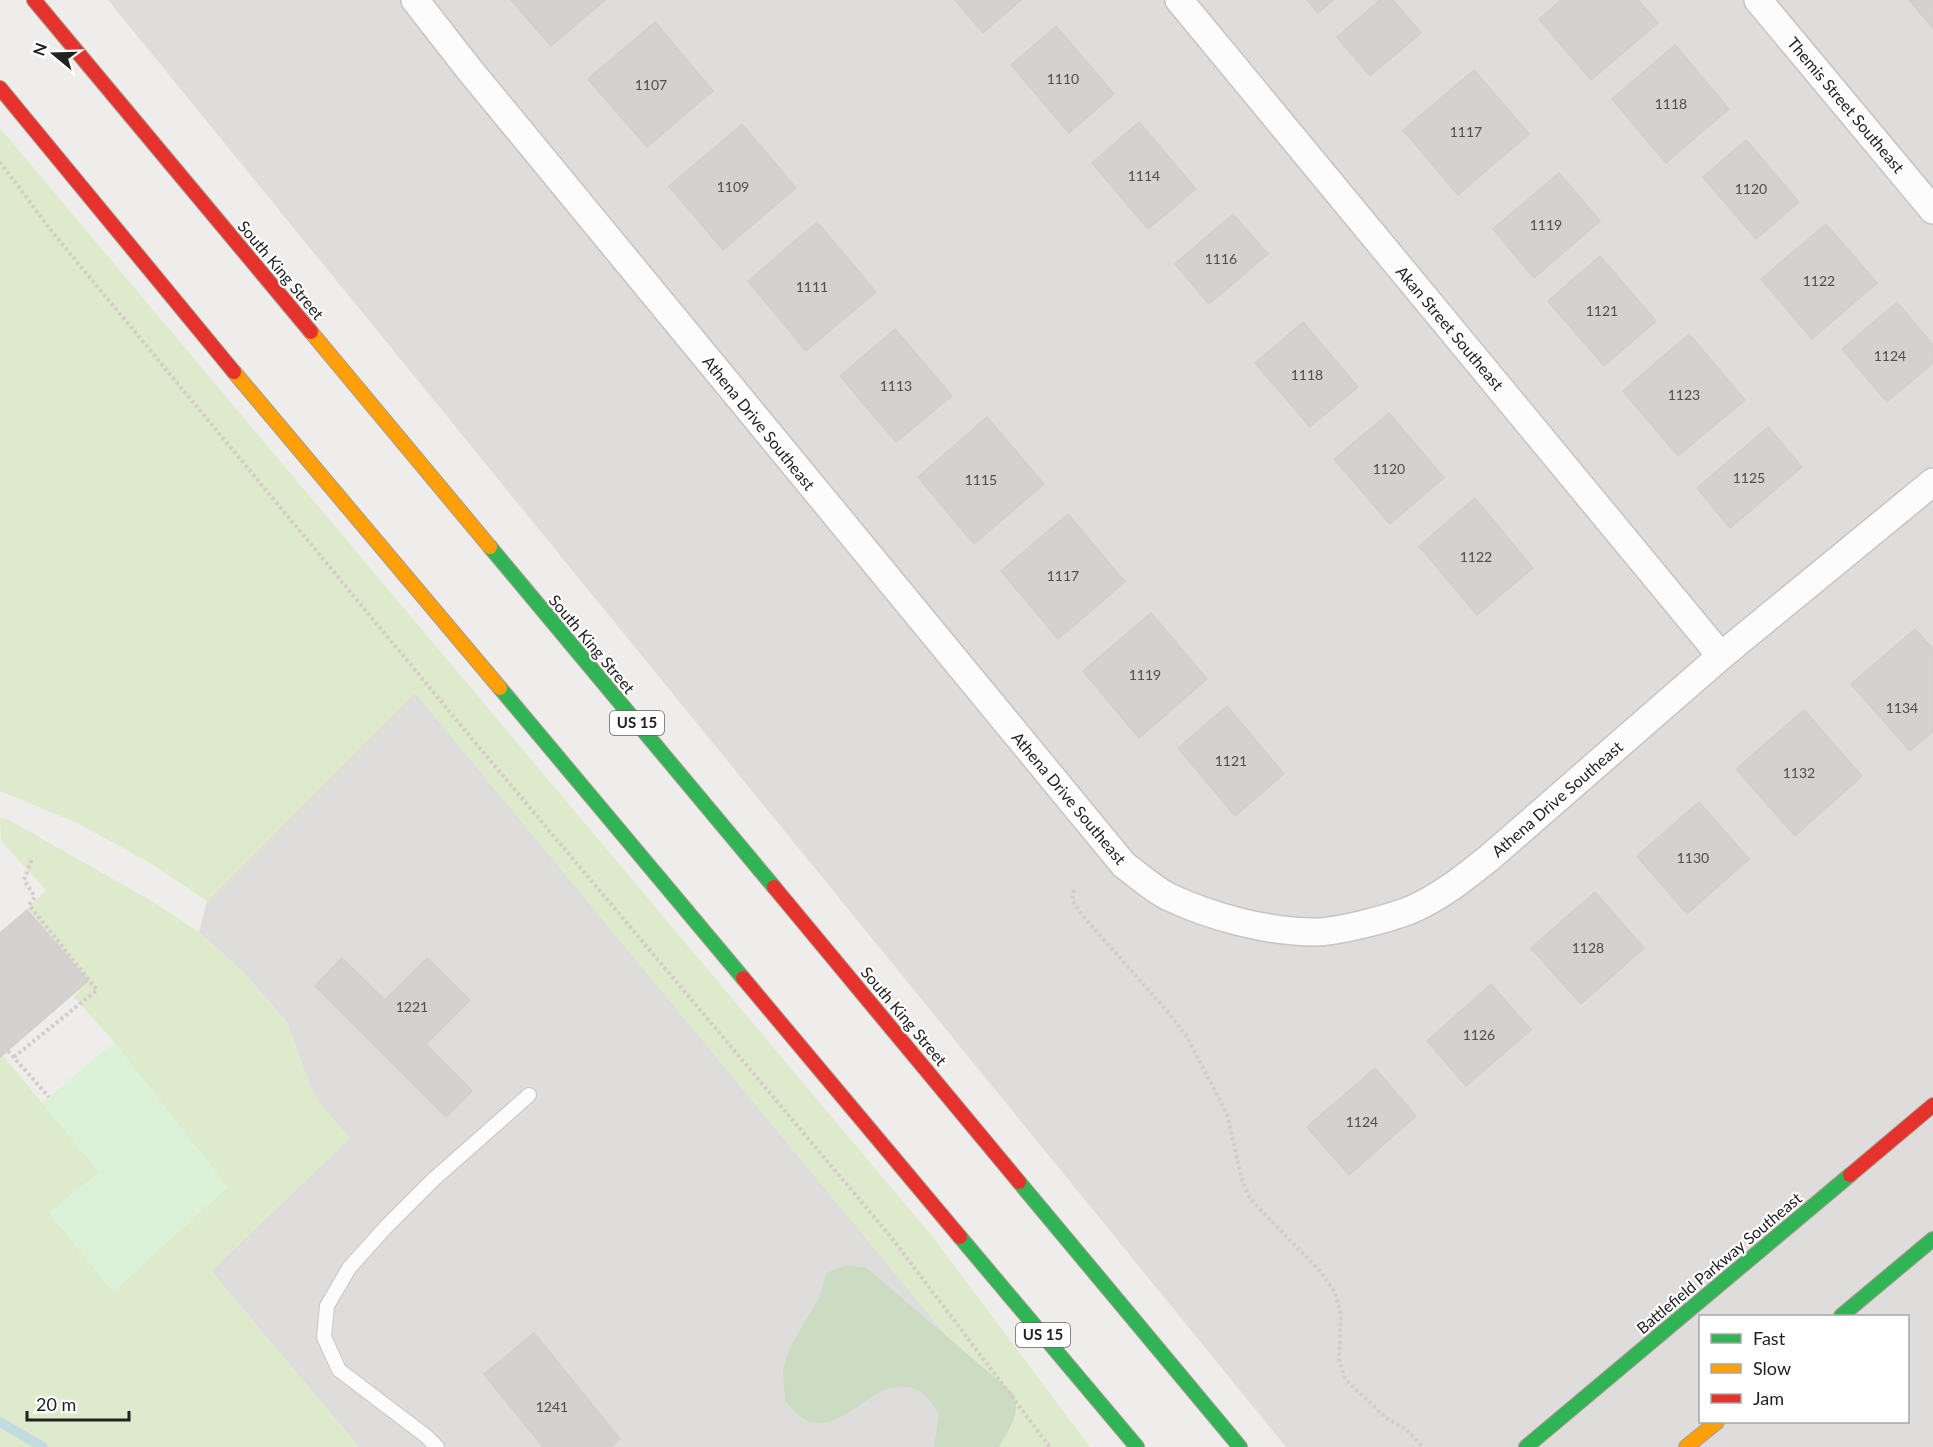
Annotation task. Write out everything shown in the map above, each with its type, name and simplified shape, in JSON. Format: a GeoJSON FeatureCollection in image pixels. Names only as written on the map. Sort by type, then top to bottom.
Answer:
{"type":"FeatureCollection","features":[{"type":"Feature","properties":{"kind":"main road","name":"South King Street"},"geometry":{"type":"LineString","coordinates":[[34,0],[1240,1447]]}},
{"type":"Feature","properties":{"kind":"main road","name":"US 15"},"geometry":{"type":"LineString","coordinates":[[0,88],[199,330],[1137,1447]]}},
{"type":"Feature","properties":{"kind":"main road","name":"Battlefield Parkway Southeast"},"geometry":{"type":"LineString","coordinates":[[1526,1447],[1933,1105]]}},
{"type":"Feature","properties":{"kind":"main road"},"geometry":{"type":"LineString","coordinates":[[1843,1315],[1933,1239]]}},
{"type":"Feature","properties":{"kind":"main road"},"geometry":{"type":"LineString","coordinates":[[1686,1447],[1716,1423]]}},
{"type":"Feature","properties":{"kind":"street","name":"Athena Drive Southeast"},"geometry":{"type":"LineString","coordinates":[[415,0],[468,68],[1124,865],[1167,896],[1212,914],[1258,926],[1316,932],[1366,923],[1410,910],[1454,885],[1489,858],[1721,656],[1933,482]]}},
{"type":"Feature","properties":{"kind":"street","name":"Akan Street Southeast"},"geometry":{"type":"LineString","coordinates":[[1179,0],[1721,656]]}},
{"type":"Feature","properties":{"kind":"street","name":"Themis Street Southeast"},"geometry":{"type":"LineString","coordinates":[[1758,0],[1933,210]]}},
{"type":"Feature","properties":{"kind":"lane"},"geometry":{"type":"LineString","coordinates":[[437,1447],[426,1436],[339,1370],[324,1337],[327,1306],[349,1268],[386,1227],[434,1179],[529,1095]]}},
{"type":"Feature","properties":{"kind":"path"},"geometry":{"type":"LineString","coordinates":[[0,162],[53,232],[471,738],[891,1237],[1050,1447]]}},
{"type":"Feature","properties":{"kind":"path"},"geometry":{"type":"LineString","coordinates":[[14,1057],[97,990],[28,905],[35,897],[24,880],[32,859]]}},
{"type":"Feature","properties":{"kind":"path"},"geometry":{"type":"LineString","coordinates":[[1074,890],[1072,900],[1082,915],[1167,1011],[1186,1037],[1227,1114],[1242,1180],[1251,1200],[1320,1271],[1335,1292],[1341,1315],[1339,1359],[1345,1379],[1386,1418],[1407,1430],[1423,1447]]}},
{"type":"Feature","properties":{"kind":"path"},"geometry":{"type":"LineString","coordinates":[[8,1050],[49,1097]]}},
{"type":"Feature","properties":{"kind":"shaded area"},"geometry":{"type":"Polygon","coordinates":[[[108,0],[1933,0],[1933,1447],[1286,1447],[108,0]]]}},
{"type":"Feature","properties":{"kind":"shaded area"},"geometry":{"type":"Polygon","coordinates":[[[415,692],[1008,1410],[967,1447],[359,1447],[211,1271],[350,1138],[323,1108],[311,1089],[287,1022],[242,971],[199,932],[207,901],[415,692]]]}},
{"type":"Feature","properties":{"kind":"green space"},"geometry":{"type":"Polygon","coordinates":[[[0,128],[932,1236],[1090,1447],[967,1447],[1007,1409],[415,693],[207,901],[145,860],[75,822],[0,791],[0,128]]]}},
{"type":"Feature","properties":{"kind":"green space"},"geometry":{"type":"Polygon","coordinates":[[[0,818],[9,820],[155,903],[199,932],[242,971],[287,1022],[311,1089],[323,1108],[350,1138],[211,1271],[359,1447],[0,1447],[1,1053],[99,1172],[227,1187],[114,1042],[74,997],[88,981],[27,910],[46,890],[1,841],[0,818]]]}},
{"type":"Feature","properties":{"kind":"green space"},"geometry":{"type":"Polygon","coordinates":[[[114,1042],[228,1187],[113,1292],[49,1213],[99,1172],[42,1103],[114,1042]]]}},
{"type":"Feature","properties":{"kind":"green space"},"geometry":{"type":"Polygon","coordinates":[[[847,1265],[867,1268],[1014,1394],[1015,1415],[999,1447],[934,1447],[939,1414],[927,1397],[911,1387],[885,1390],[845,1415],[824,1423],[805,1420],[785,1401],[783,1370],[789,1349],[821,1294],[826,1273],[847,1265]]]}},
{"type":"Feature","properties":{"kind":"building"},"geometry":{"type":"Polygon","coordinates":[[[511,0],[605,0],[551,46],[511,0]]]}},
{"type":"Feature","properties":{"kind":"building"},"geometry":{"type":"Polygon","coordinates":[[[955,0],[1021,0],[983,33],[955,0]]]}},
{"type":"Feature","properties":{"kind":"building"},"geometry":{"type":"Polygon","coordinates":[[[1307,0],[1333,0],[1318,13],[1307,0]]]}},
{"type":"Feature","properties":{"kind":"building"},"geometry":{"type":"Polygon","coordinates":[[[1380,0],[1393,0],[1421,33],[1370,76],[1337,37],[1380,0]]]}},
{"type":"Feature","properties":{"kind":"building"},"geometry":{"type":"Polygon","coordinates":[[[1561,0],[1638,0],[1658,23],[1591,80],[1539,19],[1561,0]]]}},
{"type":"Feature","properties":{"kind":"building"},"geometry":{"type":"Polygon","coordinates":[[[1909,0],[1933,0],[1933,28],[1909,0]]]}},
{"type":"Feature","properties":{"kind":"building"},"geometry":{"type":"Polygon","coordinates":[[[655,22],[713,91],[647,147],[588,79],[655,22]]]}},
{"type":"Feature","properties":{"kind":"building"},"geometry":{"type":"Polygon","coordinates":[[[1056,26],[1114,94],[1069,133],[1011,65],[1056,26]]]}},
{"type":"Feature","properties":{"kind":"building"},"geometry":{"type":"Polygon","coordinates":[[[1675,45],[1729,109],[1666,163],[1612,99],[1675,45]]]}},
{"type":"Feature","properties":{"kind":"building"},"geometry":{"type":"Polygon","coordinates":[[[1474,70],[1529,134],[1458,195],[1403,130],[1474,70]]]}},
{"type":"Feature","properties":{"kind":"building"},"geometry":{"type":"Polygon","coordinates":[[[1139,122],[1196,189],[1148,229],[1092,163],[1139,122]]]}},
{"type":"Feature","properties":{"kind":"building"},"geometry":{"type":"Polygon","coordinates":[[[742,124],[796,188],[723,250],[669,186],[742,124]]]}},
{"type":"Feature","properties":{"kind":"building"},"geometry":{"type":"Polygon","coordinates":[[[1746,140],[1799,202],[1756,239],[1703,177],[1746,140]]]}},
{"type":"Feature","properties":{"kind":"building"},"geometry":{"type":"Polygon","coordinates":[[[1559,173],[1600,221],[1534,278],[1493,229],[1559,173]]]}},
{"type":"Feature","properties":{"kind":"building"},"geometry":{"type":"Polygon","coordinates":[[[1233,214],[1268,254],[1209,304],[1175,264],[1233,214]]]}},
{"type":"Feature","properties":{"kind":"building"},"geometry":{"type":"Polygon","coordinates":[[[817,222],[876,292],[806,351],[748,281],[817,222]]]}},
{"type":"Feature","properties":{"kind":"building"},"geometry":{"type":"Polygon","coordinates":[[[1826,224],[1877,283],[1812,339],[1761,279],[1826,224]]]}},
{"type":"Feature","properties":{"kind":"building"},"geometry":{"type":"Polygon","coordinates":[[[1600,256],[1656,321],[1604,366],[1548,301],[1600,256]]]}},
{"type":"Feature","properties":{"kind":"building"},"geometry":{"type":"Polygon","coordinates":[[[1897,302],[1933,345],[1933,363],[1887,402],[1842,349],[1897,302]]]}},
{"type":"Feature","properties":{"kind":"building"},"geometry":{"type":"Polygon","coordinates":[[[1303,322],[1358,387],[1310,427],[1255,363],[1303,322]]]}},
{"type":"Feature","properties":{"kind":"building"},"geometry":{"type":"Polygon","coordinates":[[[895,329],[952,396],[896,442],[840,376],[895,329]]]}},
{"type":"Feature","properties":{"kind":"building"},"geometry":{"type":"Polygon","coordinates":[[[1689,334],[1745,400],[1678,456],[1623,391],[1689,334]]]}},
{"type":"Feature","properties":{"kind":"building"},"geometry":{"type":"Polygon","coordinates":[[[1389,413],[1444,478],[1390,524],[1334,459],[1389,413]]]}},
{"type":"Feature","properties":{"kind":"building"},"geometry":{"type":"Polygon","coordinates":[[[987,417],[1044,484],[974,544],[918,477],[987,417]]]}},
{"type":"Feature","properties":{"kind":"building"},"geometry":{"type":"Polygon","coordinates":[[[1768,427],[1802,467],[1730,528],[1697,488],[1768,427]]]}},
{"type":"Feature","properties":{"kind":"building"},"geometry":{"type":"Polygon","coordinates":[[[1475,498],[1533,568],[1477,615],[1419,546],[1475,498]]]}},
{"type":"Feature","properties":{"kind":"building"},"geometry":{"type":"Polygon","coordinates":[[[1068,514],[1125,582],[1058,639],[1001,571],[1068,514]]]}},
{"type":"Feature","properties":{"kind":"building"},"geometry":{"type":"Polygon","coordinates":[[[1151,613],[1207,679],[1139,738],[1083,671],[1151,613]]]}},
{"type":"Feature","properties":{"kind":"building"},"geometry":{"type":"Polygon","coordinates":[[[1915,629],[1933,649],[1933,731],[1910,751],[1851,684],[1915,629]]]}},
{"type":"Feature","properties":{"kind":"building"},"geometry":{"type":"Polygon","coordinates":[[[1227,706],[1284,774],[1235,816],[1178,748],[1227,706]]]}},
{"type":"Feature","properties":{"kind":"building"},"geometry":{"type":"Polygon","coordinates":[[[1804,710],[1862,776],[1795,836],[1736,769],[1804,710]]]}},
{"type":"Feature","properties":{"kind":"building"},"geometry":{"type":"Polygon","coordinates":[[[1699,802],[1749,859],[1687,914],[1637,856],[1699,802]]]}},
{"type":"Feature","properties":{"kind":"building"},"geometry":{"type":"Polygon","coordinates":[[[1595,892],[1644,948],[1581,1004],[1531,948],[1595,892]]]}},
{"type":"Feature","properties":{"kind":"building"},"geometry":{"type":"Polygon","coordinates":[[[27,910],[88,981],[0,1057],[0,933],[27,910]]]}},
{"type":"Feature","properties":{"kind":"building"},"geometry":{"type":"Polygon","coordinates":[[[342,958],[385,1000],[427,958],[470,1000],[426,1044],[472,1091],[446,1117],[315,986],[342,958]]]}},
{"type":"Feature","properties":{"kind":"building"},"geometry":{"type":"Polygon","coordinates":[[[1491,984],[1531,1030],[1466,1086],[1427,1041],[1491,984]]]}},
{"type":"Feature","properties":{"kind":"building"},"geometry":{"type":"Polygon","coordinates":[[[1375,1068],[1416,1116],[1349,1175],[1307,1127],[1375,1068]]]}},
{"type":"Feature","properties":{"kind":"building"},"geometry":{"type":"Polygon","coordinates":[[[534,1333],[620,1439],[610,1447],[543,1447],[484,1374],[534,1333]]]}},
{"type":"Feature","properties":{"kind":"waterway"},"geometry":{"type":"LineString","coordinates":[[0,1422],[43,1447]]}},
{"type":"Feature","properties":{"kind":"traffic: fast"},"geometry":{"type":"LineString","coordinates":[[490,547],[774,887]]}},
{"type":"Feature","properties":{"kind":"traffic: fast"},"geometry":{"type":"LineString","coordinates":[[500,688],[743,978]]}},
{"type":"Feature","properties":{"kind":"traffic: fast"},"geometry":{"type":"LineString","coordinates":[[1526,1447],[1850,1175]]}},
{"type":"Feature","properties":{"kind":"traffic: fast"},"geometry":{"type":"LineString","coordinates":[[1019,1182],[1240,1447]]}},
{"type":"Feature","properties":{"kind":"traffic: fast"},"geometry":{"type":"LineString","coordinates":[[960,1237],[1137,1447]]}},
{"type":"Feature","properties":{"kind":"traffic: fast"},"geometry":{"type":"LineString","coordinates":[[1842,1315],[1933,1239]]}},
{"type":"Feature","properties":{"kind":"traffic: slow"},"geometry":{"type":"LineString","coordinates":[[311,332],[490,547]]}},
{"type":"Feature","properties":{"kind":"traffic: slow"},"geometry":{"type":"LineString","coordinates":[[234,372],[500,688]]}},
{"type":"Feature","properties":{"kind":"traffic: slow"},"geometry":{"type":"LineString","coordinates":[[1686,1447],[1716,1423]]}},
{"type":"Feature","properties":{"kind":"traffic: jam"},"geometry":{"type":"LineString","coordinates":[[34,0],[311,332]]}},
{"type":"Feature","properties":{"kind":"traffic: jam"},"geometry":{"type":"LineString","coordinates":[[0,88],[234,372]]}},
{"type":"Feature","properties":{"kind":"traffic: jam"},"geometry":{"type":"LineString","coordinates":[[774,887],[1019,1182]]}},
{"type":"Feature","properties":{"kind":"traffic: jam"},"geometry":{"type":"LineString","coordinates":[[743,978],[960,1237]]}},
{"type":"Feature","properties":{"kind":"traffic: jam"},"geometry":{"type":"LineString","coordinates":[[1850,1175],[1933,1105]]}}]}
